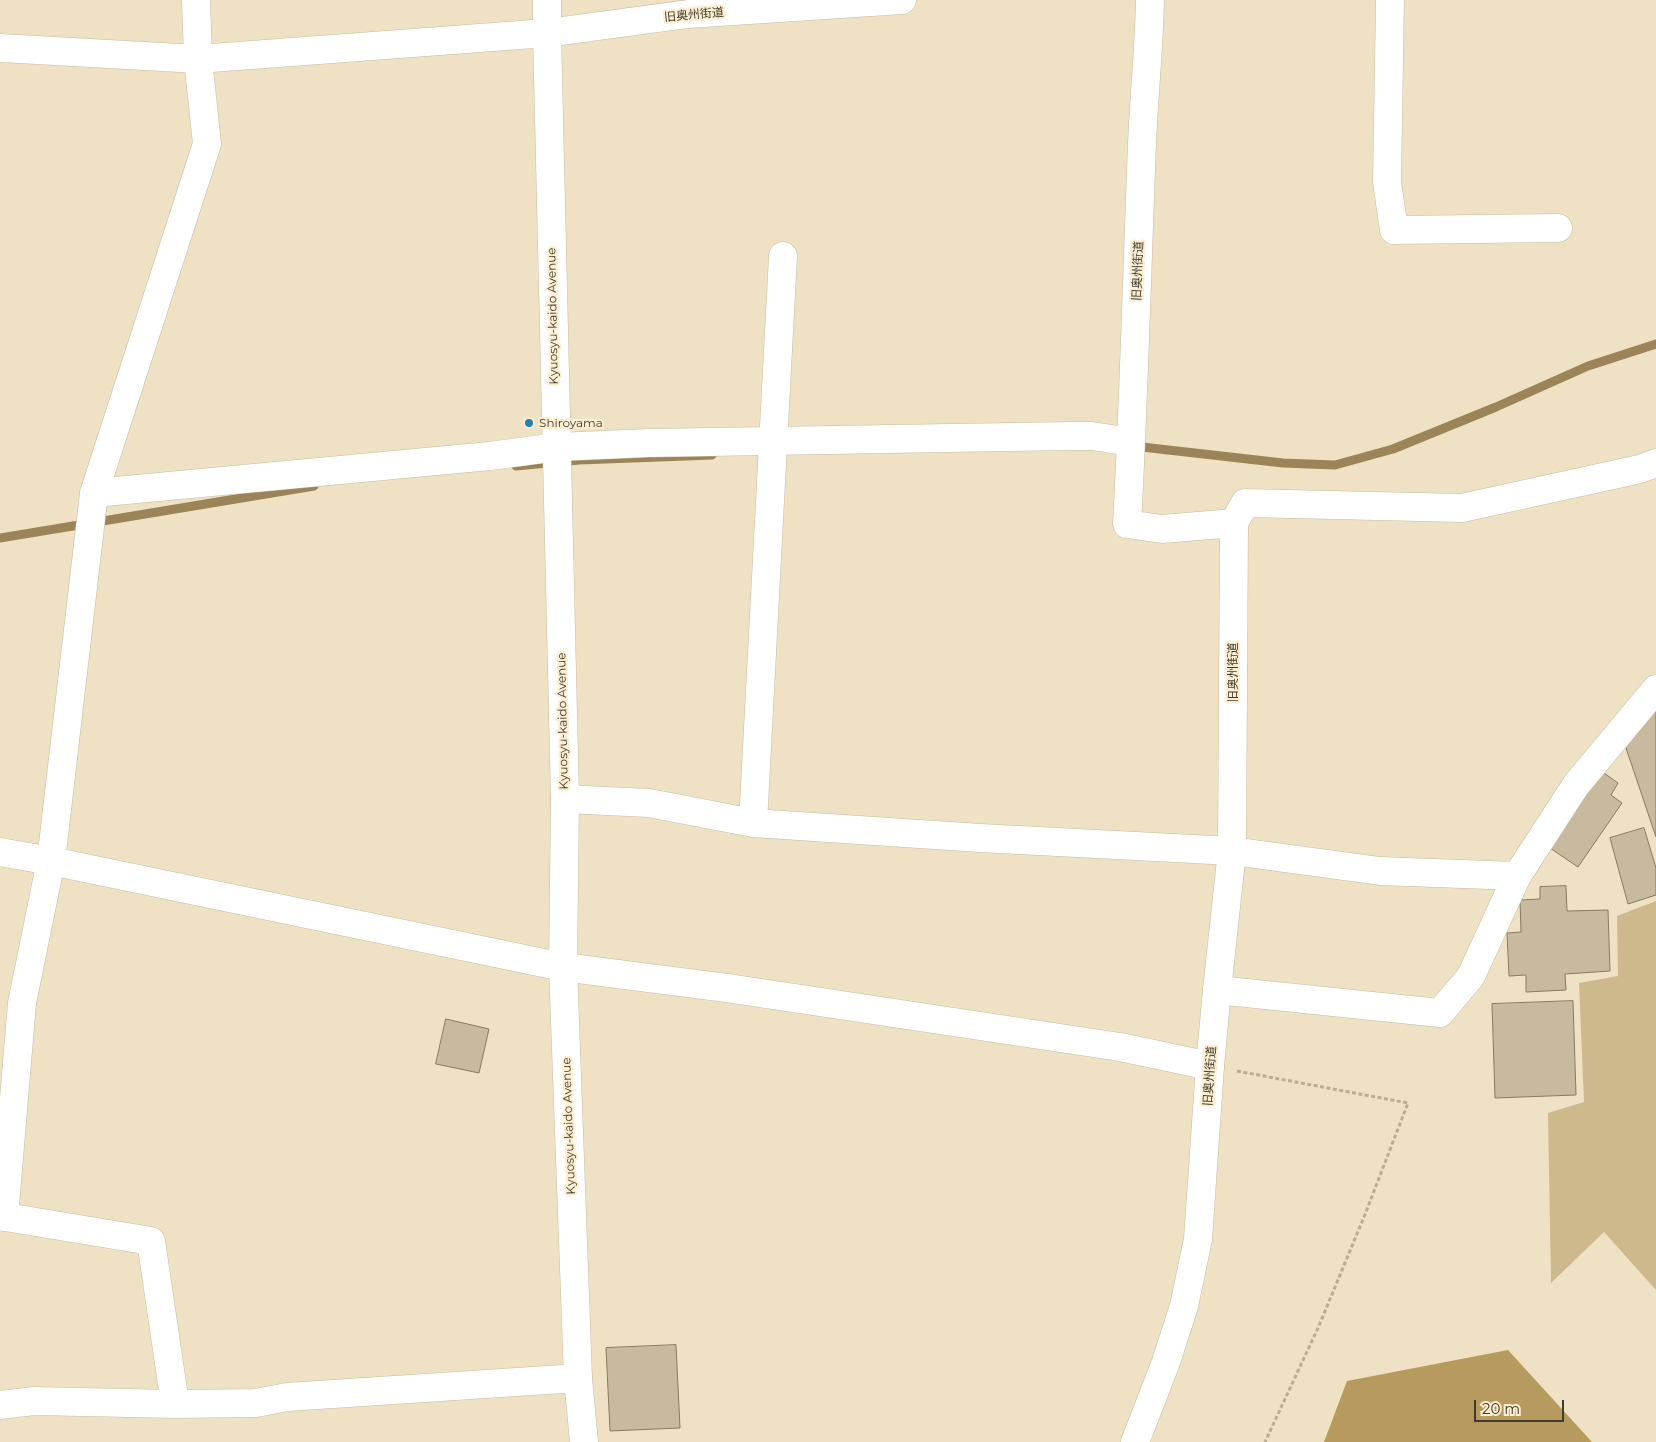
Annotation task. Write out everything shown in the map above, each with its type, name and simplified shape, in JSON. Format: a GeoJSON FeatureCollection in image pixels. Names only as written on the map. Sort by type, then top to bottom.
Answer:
{"type":"FeatureCollection","features":[{"type":"Feature","properties":{"kind":"street"},"geometry":{"type":"LineString","coordinates":[[175,1404],[151,1241],[2,1216],[11,1002],[51,861],[94,493],[207,144],[198,59],[196,0]]}},
{"type":"Feature","properties":{"kind":"street","name":"Kyuosyu-kaido Avenue"},"geometry":{"type":"LineString","coordinates":[[547,0],[565,799],[563,967],[578,1378],[584,1442]]}},
{"type":"Feature","properties":{"kind":"street","name":"旧奥州街道"},"geometry":{"type":"LineString","coordinates":[[0,48],[198,59],[547,33],[688,14],[902,0]]}},
{"type":"Feature","properties":{"kind":"street","name":"旧奥州街道"},"geometry":{"type":"LineString","coordinates":[[1134,1442],[1169,1353],[1184,1306],[1198,1238],[1210,1066],[1232,851],[1234,523],[1162,529],[1127,524],[1142,142],[1149,50],[1150,0]]}},
{"type":"Feature","properties":{"kind":"street"},"geometry":{"type":"LineString","coordinates":[[1390,0],[1387,182],[1394,230],[1558,228]]}},
{"type":"Feature","properties":{"kind":"street"},"geometry":{"type":"LineString","coordinates":[[753,823],[783,256]]}},
{"type":"Feature","properties":{"kind":"street"},"geometry":{"type":"LineString","coordinates":[[94,493],[480,457],[557,447],[648,443],[1092,436],[1131,442]]}},
{"type":"Feature","properties":{"kind":"street"},"geometry":{"type":"LineString","coordinates":[[1234,523],[1245,503],[1462,508],[1640,469],[1656,463]]}},
{"type":"Feature","properties":{"kind":"street"},"geometry":{"type":"LineString","coordinates":[[1217,990],[1440,1012],[1471,976],[1517,876],[1576,785],[1656,690]]}},
{"type":"Feature","properties":{"kind":"street"},"geometry":{"type":"LineString","coordinates":[[565,799],[649,803],[753,823],[980,838],[1232,851],[1380,871],[1517,876]]}},
{"type":"Feature","properties":{"kind":"street"},"geometry":{"type":"LineString","coordinates":[[0,852],[563,967],[727,988],[1120,1047],[1210,1066]]}},
{"type":"Feature","properties":{"kind":"street"},"geometry":{"type":"LineString","coordinates":[[0,1405],[34,1401],[256,1404],[287,1396],[578,1378]]}},
{"type":"Feature","properties":{"kind":"path"},"geometry":{"type":"LineString","coordinates":[[1210,1066],[1408,1103],[1328,1303],[1265,1442]]}},
{"type":"Feature","properties":{"kind":"shaded area"},"geometry":{"type":"Polygon","coordinates":[[[1656,901],[1656,1290],[1604,1232],[1551,1283],[1548,1113],[1584,1102],[1579,983],[1618,976],[1617,916],[1656,901]]]}},
{"type":"Feature","properties":{"kind":"shaded area"},"geometry":{"type":"Polygon","coordinates":[[[1508,1350],[1592,1442],[1324,1442],[1347,1381],[1508,1350]]]}},
{"type":"Feature","properties":{"kind":"building"},"geometry":{"type":"Polygon","coordinates":[[[1656,711],[1656,837],[1624,742],[1656,711]]]}},
{"type":"Feature","properties":{"kind":"building"},"geometry":{"type":"Polygon","coordinates":[[[1597,768],[1618,783],[1611,795],[1622,803],[1578,867],[1544,844],[1597,768]]]}},
{"type":"Feature","properties":{"kind":"building"},"geometry":{"type":"Polygon","coordinates":[[[1644,828],[1656,868],[1656,895],[1628,904],[1610,838],[1644,828]]]}},
{"type":"Feature","properties":{"kind":"building"},"geometry":{"type":"Polygon","coordinates":[[[1566,886],[1567,911],[1608,910],[1610,971],[1565,974],[1566,990],[1526,992],[1526,975],[1509,976],[1507,933],[1521,932],[1520,900],[1540,899],[1540,887],[1566,886]]]}},
{"type":"Feature","properties":{"kind":"building"},"geometry":{"type":"Polygon","coordinates":[[[1573,1001],[1576,1095],[1495,1098],[1492,1004],[1573,1001]]]}},
{"type":"Feature","properties":{"kind":"building"},"geometry":{"type":"Polygon","coordinates":[[[446,1019],[489,1029],[479,1073],[436,1064],[446,1019]]]}},
{"type":"Feature","properties":{"kind":"building"},"geometry":{"type":"Polygon","coordinates":[[[676,1345],[680,1428],[610,1431],[606,1348],[676,1345]]]}},
{"type":"Feature","properties":{"kind":"waterway"},"geometry":{"type":"LineString","coordinates":[[1133,446],[1283,463],[1335,465],[1393,449],[1496,407],[1588,366],[1656,344]]}},
{"type":"Feature","properties":{"kind":"waterway"},"geometry":{"type":"LineString","coordinates":[[516,466],[579,460],[712,455]]}},
{"type":"Feature","properties":{"kind":"waterway"},"geometry":{"type":"LineString","coordinates":[[0,538],[314,486]]}},
{"type":"Feature","properties":{"kind":"place","name":"Shiroyama"},"geometry":{"type":"Point","coordinates":[529,423]}}]}
